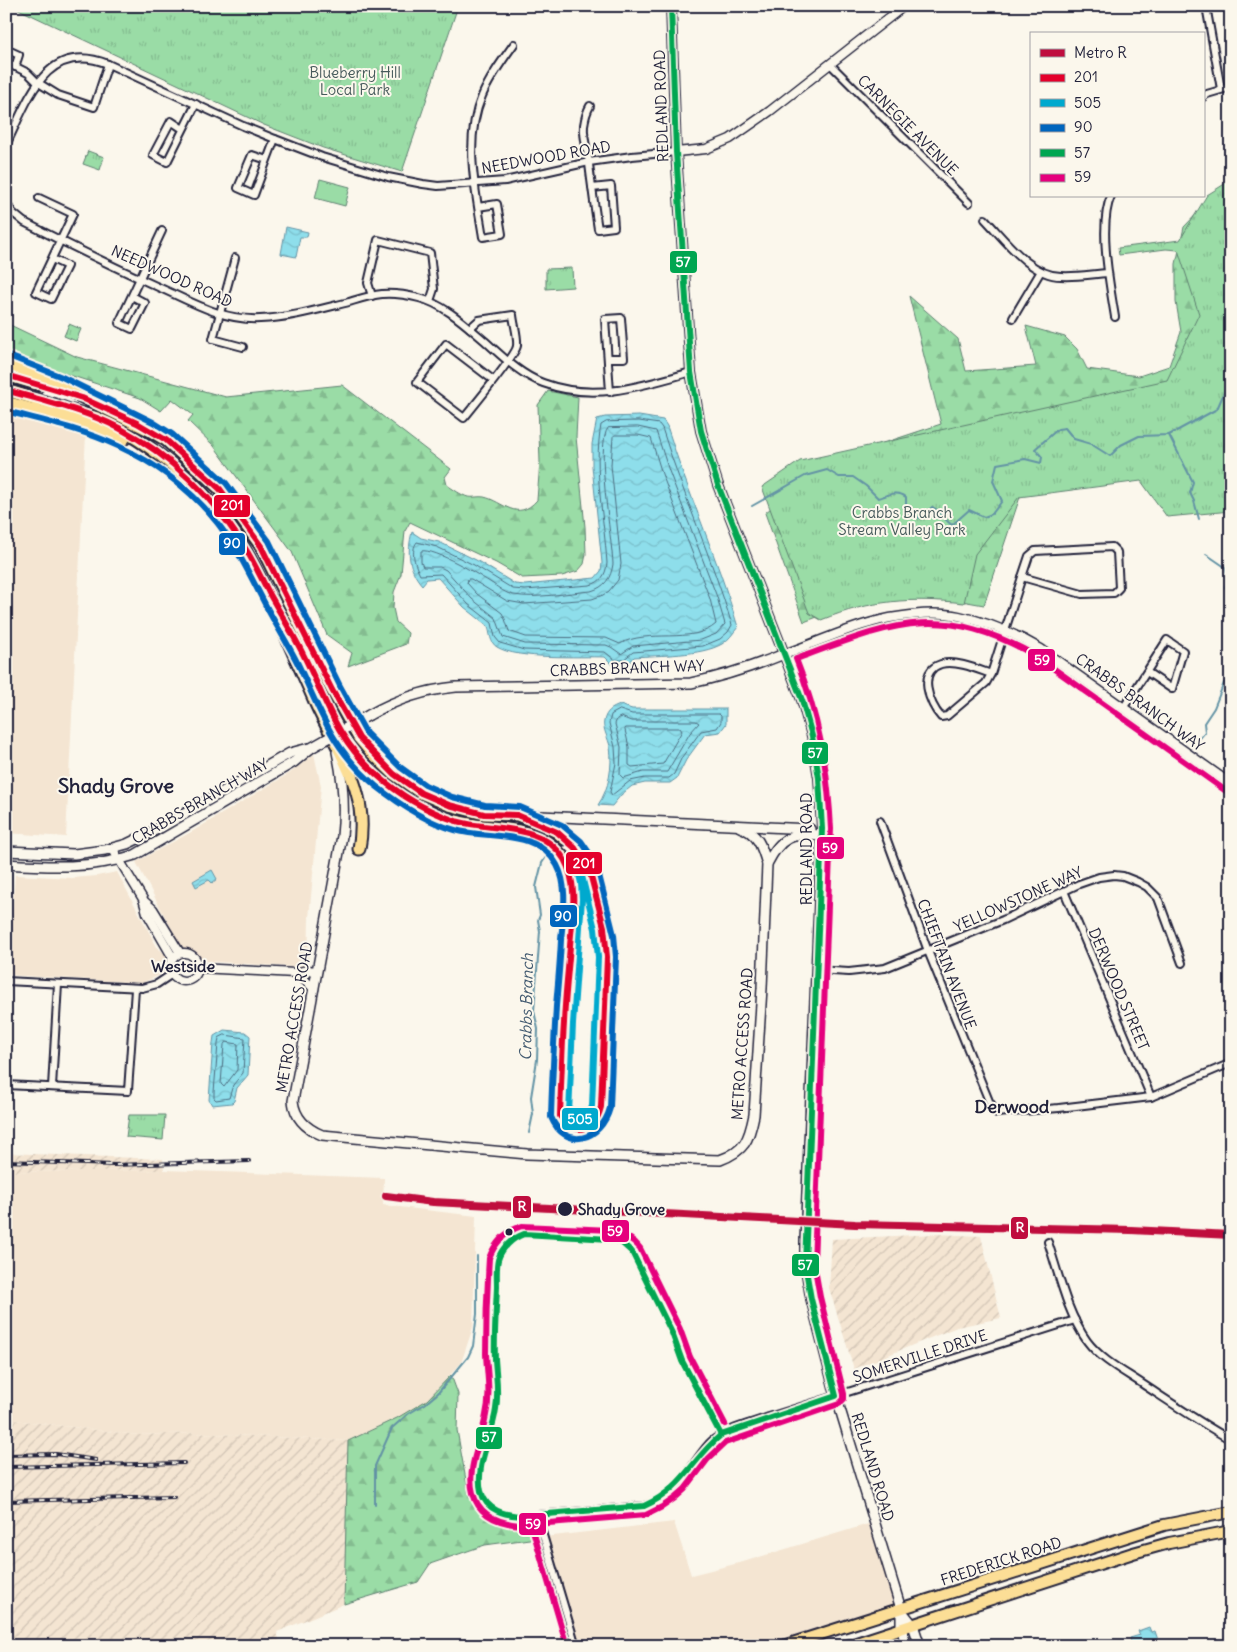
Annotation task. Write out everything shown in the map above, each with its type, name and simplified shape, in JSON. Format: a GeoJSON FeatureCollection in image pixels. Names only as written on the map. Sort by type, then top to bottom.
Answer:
{"type":"FeatureCollection","features":[{"type":"Feature","properties":{"kind":"highway"},"geometry":{"type":"LineString","coordinates":[[6,364],[58,385],[166,440],[220,489],[262,546],[344,712],[359,738],[394,774],[438,801],[484,814],[517,815],[545,826],[557,832],[565,839]]}},
{"type":"Feature","properties":{"kind":"highway"},"geometry":{"type":"LineString","coordinates":[[6,375],[82,398]]}},
{"type":"Feature","properties":{"kind":"highway","name":"METRO ACCESS ROAD"},"geometry":{"type":"LineString","coordinates":[[6,390],[96,418],[123,431],[149,446],[205,494],[226,520],[248,554],[266,589],[334,742]]}},
{"type":"Feature","properties":{"kind":"highway"},"geometry":{"type":"LineString","coordinates":[[6,402],[108,433],[134,444],[179,471]]}},
{"type":"Feature","properties":{"kind":"highway"},"geometry":{"type":"LineString","coordinates":[[266,589],[301,651],[343,738],[368,768],[402,795],[422,807],[458,822],[516,829],[535,834],[552,846],[564,858]]}},
{"type":"Feature","properties":{"kind":"highway"},"geometry":{"type":"LineString","coordinates":[[334,742],[352,775],[361,804],[362,831],[359,849]]}},
{"type":"Feature","properties":{"kind":"main road","name":"REDLAND ROAD"},"geometry":{"type":"LineString","coordinates":[[671,6],[676,152],[691,372],[701,431],[718,485],[802,700],[812,736],[819,778],[822,832],[805,1264],[811,1300],[836,1396],[901,1609]]}},
{"type":"Feature","properties":{"kind":"main road","name":"CRABBS BRANCH WAY"},"geometry":{"type":"LineString","coordinates":[[6,865],[86,866],[120,860],[144,850],[294,762],[311,748],[369,715],[394,702],[436,689],[456,686],[691,682],[746,669],[784,654]]}},
{"type":"Feature","properties":{"kind":"main road","name":"METRO ACCESS ROAD"},"geometry":{"type":"LineString","coordinates":[[334,742],[342,777],[344,821],[293,1101],[304,1125],[314,1132],[331,1136],[527,1154],[720,1160],[734,1155],[744,1145],[751,1131],[754,1115],[767,864]]}},
{"type":"Feature","properties":{"kind":"main road","name":"CRABBS BRANCH WAY"},"geometry":{"type":"LineString","coordinates":[[6,851],[74,854],[127,844],[160,828],[290,753],[311,748]]}},
{"type":"Feature","properties":{"kind":"main road"},"geometry":{"type":"LineString","coordinates":[[517,815],[735,825],[822,832]]}},
{"type":"Feature","properties":{"kind":"main road"},"geometry":{"type":"LineString","coordinates":[[735,825],[746,829],[757,838],[767,864]]}},
{"type":"Feature","properties":{"kind":"main road"},"geometry":{"type":"LineString","coordinates":[[767,864],[773,850],[789,836],[822,832]]}},
{"type":"Feature","properties":{"kind":"main road","name":"FREDERICK ROAD"},"geometry":{"type":"LineString","coordinates":[[783,1646],[1164,1525],[1231,1512]]}},
{"type":"Feature","properties":{"kind":"main road"},"geometry":{"type":"LineString","coordinates":[[848,1646],[1133,1553],[1169,1543],[1231,1531]]}},
{"type":"Feature","properties":{"kind":"main road"},"geometry":{"type":"LineString","coordinates":[[901,1609],[913,1625],[920,1646]]}},
{"type":"Feature","properties":{"kind":"main road"},"geometry":{"type":"LineString","coordinates":[[901,1609],[901,1628],[906,1646]]}},
{"type":"Feature","properties":{"kind":"street","name":"NEEDWOOD ROAD"},"geometry":{"type":"LineString","coordinates":[[6,145],[37,82],[46,72],[64,62],[83,57],[108,64],[275,139],[322,157],[388,177],[438,186],[505,181],[588,162],[706,149],[730,139],[904,6]]}},
{"type":"Feature","properties":{"kind":"street"},"geometry":{"type":"LineString","coordinates":[[1206,6],[1221,89]]}},
{"type":"Feature","properties":{"kind":"street"},"geometry":{"type":"LineString","coordinates":[[478,207],[497,204],[502,234],[483,237],[478,207],[475,184],[472,141],[476,113],[488,82],[514,44]]}},
{"type":"Feature","properties":{"kind":"street"},"geometry":{"type":"LineString","coordinates":[[6,49],[19,55],[15,67]]}},
{"type":"Feature","properties":{"kind":"street"},"geometry":{"type":"LineString","coordinates":[[6,62],[28,73],[37,82],[58,95],[94,107],[108,64]]}},
{"type":"Feature","properties":{"kind":"street","name":"CARNEGIE AVENUE"},"geometry":{"type":"LineString","coordinates":[[830,64],[969,203]]}},
{"type":"Feature","properties":{"kind":"street"},"geometry":{"type":"LineString","coordinates":[[1204,97],[1231,87]]}},
{"type":"Feature","properties":{"kind":"street"},"geometry":{"type":"LineString","coordinates":[[183,129],[171,121],[154,155],[167,162],[196,104]]}},
{"type":"Feature","properties":{"kind":"street"},"geometry":{"type":"LineString","coordinates":[[590,106],[586,114],[584,127],[588,162],[598,229],[614,227],[611,186],[592,188]]}},
{"type":"Feature","properties":{"kind":"street"},"geometry":{"type":"LineString","coordinates":[[267,160],[252,155],[238,188],[254,195],[275,139]]}},
{"type":"Feature","properties":{"kind":"street"},"geometry":{"type":"LineString","coordinates":[[39,198],[72,214],[36,292],[51,299],[66,266],[52,259]]}},
{"type":"Feature","properties":{"kind":"street"},"geometry":{"type":"LineString","coordinates":[[1110,198],[1105,216],[1108,273],[1115,317]]}},
{"type":"Feature","properties":{"kind":"street","name":"NEEDWOOD ROAD"},"geometry":{"type":"LineString","coordinates":[[7,206],[24,222],[60,241],[220,315],[240,319],[261,319],[293,314],[372,296],[395,294],[430,302],[449,312],[508,361],[524,373],[543,383],[578,391],[610,392],[691,372]]}},
{"type":"Feature","properties":{"kind":"street"},"geometry":{"type":"LineString","coordinates":[[986,219],[1030,264],[1041,271],[1060,276],[1108,273]]}},
{"type":"Feature","properties":{"kind":"street"},"geometry":{"type":"LineString","coordinates":[[132,296],[145,303],[132,329],[119,323],[162,230]]}},
{"type":"Feature","properties":{"kind":"street"},"geometry":{"type":"LineString","coordinates":[[372,296],[368,283],[378,240],[430,253],[434,289],[430,302]]}},
{"type":"Feature","properties":{"kind":"street"},"geometry":{"type":"LineString","coordinates":[[236,258],[213,339],[243,347]]}},
{"type":"Feature","properties":{"kind":"street"},"geometry":{"type":"LineString","coordinates":[[1013,318],[1041,271]]}},
{"type":"Feature","properties":{"kind":"street"},"geometry":{"type":"LineString","coordinates":[[470,328],[479,320],[513,315],[517,347],[508,361],[464,418],[417,382],[446,344],[493,380]]}},
{"type":"Feature","properties":{"kind":"street"},"geometry":{"type":"LineString","coordinates":[[608,358],[624,358],[622,318],[605,319],[610,392]]}},
{"type":"Feature","properties":{"kind":"street"},"geometry":{"type":"LineString","coordinates":[[991,674],[976,668],[950,663],[934,668],[929,674],[927,684],[928,696],[934,709],[941,716],[947,716],[986,683],[991,674],[1006,631],[1022,578],[1029,556],[1034,551],[1112,547],[1117,552],[1119,588],[1114,593],[1082,594],[1022,578]]}},
{"type":"Feature","properties":{"kind":"street","name":"CRABBS BRANCH WAY"},"geometry":{"type":"LineString","coordinates":[[784,654],[888,618],[921,614],[958,616],[1006,631],[1041,649],[1231,784]]}},
{"type":"Feature","properties":{"kind":"street"},"geometry":{"type":"LineString","coordinates":[[1124,707],[1167,640],[1183,651],[1172,689],[1147,672]]}},
{"type":"Feature","properties":{"kind":"street","name":"CHIEFTAIN AVENUE"},"geometry":{"type":"LineString","coordinates":[[880,821],[928,951],[989,1101],[997,1113],[1151,1097]]}},
{"type":"Feature","properties":{"kind":"street"},"geometry":{"type":"LineString","coordinates":[[112,848],[143,899],[147,913],[177,956]]}},
{"type":"Feature","properties":{"kind":"street","name":"YELLOWSTONE WAY"},"geometry":{"type":"LineString","coordinates":[[816,970],[850,972],[885,968],[1003,920],[1099,877],[1114,875],[1131,878],[1146,887],[1158,898],[1182,963]]}},
{"type":"Feature","properties":{"kind":"street","name":"DERWOOD STREET"},"geometry":{"type":"LineString","coordinates":[[1064,892],[1151,1097]]}},
{"type":"Feature","properties":{"kind":"street"},"geometry":{"type":"LineString","coordinates":[[191,955],[196,961],[198,968],[195,975],[189,980],[178,979],[172,974],[170,966],[177,956],[191,955]]}},
{"type":"Feature","properties":{"kind":"street"},"geometry":{"type":"LineString","coordinates":[[198,968],[295,973],[307,970],[317,971]]}},
{"type":"Feature","properties":{"kind":"street"},"geometry":{"type":"LineString","coordinates":[[295,973],[306,980],[314,989]]}},
{"type":"Feature","properties":{"kind":"street"},"geometry":{"type":"LineString","coordinates":[[6,981],[135,988],[152,986],[172,974]]}},
{"type":"Feature","properties":{"kind":"street"},"geometry":{"type":"LineString","coordinates":[[52,1087],[58,984]]}},
{"type":"Feature","properties":{"kind":"street"},"geometry":{"type":"LineString","coordinates":[[6,1085],[128,1092],[135,988]]}},
{"type":"Feature","properties":{"kind":"street"},"geometry":{"type":"LineString","coordinates":[[1151,1097],[1231,1063]]}},
{"type":"Feature","properties":{"kind":"street"},"geometry":{"type":"LineString","coordinates":[[1048,1242],[1074,1320],[1087,1341],[1100,1356],[1212,1430],[1231,1440]]}},
{"type":"Feature","properties":{"kind":"street","name":"SOMERVILLE DRIVE"},"geometry":{"type":"LineString","coordinates":[[576,1646],[538,1515],[644,1506],[654,1503],[679,1484],[711,1442],[721,1435],[1074,1320]]}},
{"type":"Feature","properties":{"kind":"shaded area"},"geometry":{"type":"Polygon","coordinates":[[[6,409],[86,434],[66,837],[6,833],[6,409]]]}},
{"type":"Feature","properties":{"kind":"shaded area"},"geometry":{"type":"Polygon","coordinates":[[[314,754],[321,786],[309,918],[308,968],[204,961],[193,952],[181,947],[136,862],[193,831],[290,773],[314,754]]]}},
{"type":"Feature","properties":{"kind":"shaded area"},"geometry":{"type":"Polygon","coordinates":[[[117,872],[157,947],[167,956],[164,971],[160,975],[142,983],[8,975],[15,875],[72,878],[117,872]]]}},
{"type":"Feature","properties":{"kind":"shaded area"},"geometry":{"type":"Polygon","coordinates":[[[6,1153],[163,1159],[164,1170],[6,1172],[6,1153]]]}},
{"type":"Feature","properties":{"kind":"shaded area"},"geometry":{"type":"Polygon","coordinates":[[[164,1170],[384,1178],[383,1205],[476,1216],[473,1327],[461,1363],[427,1400],[397,1418],[348,1441],[196,1433],[138,1435],[6,1419],[6,1172],[164,1170]]]}},
{"type":"Feature","properties":{"kind":"shaded area"},"geometry":{"type":"Polygon","coordinates":[[[936,1234],[981,1236],[1001,1318],[957,1327],[854,1369],[829,1288],[832,1239],[936,1234]]]}},
{"type":"Feature","properties":{"kind":"shaded area"},"geometry":{"type":"Polygon","coordinates":[[[6,1419],[138,1435],[196,1433],[348,1441],[349,1464],[344,1604],[277,1632],[281,1646],[6,1646],[6,1419]]]}},
{"type":"Feature","properties":{"kind":"shaded area"},"geometry":{"type":"Polygon","coordinates":[[[674,1522],[691,1575],[743,1562],[875,1522],[904,1608],[783,1646],[576,1646],[544,1537],[674,1522]]]}},
{"type":"Feature","properties":{"kind":"green space","name":"Blueberry Hill Local Park"},"geometry":{"type":"Polygon","coordinates":[[[12,6],[458,6],[402,172],[323,148],[264,125],[12,6]]]}},
{"type":"Feature","properties":{"kind":"green space"},"geometry":{"type":"Polygon","coordinates":[[[88,151],[104,157],[100,170],[83,164],[88,151]]]}},
{"type":"Feature","properties":{"kind":"green space","name":"Crabbs Branch Stream Valley Park"},"geometry":{"type":"Polygon","coordinates":[[[1231,178],[1231,438],[1023,488],[984,605],[928,595],[867,598],[804,622],[765,513],[826,462],[941,424],[909,296],[958,339],[966,371],[1036,366],[1026,326],[1065,337],[1077,349],[1087,369],[1139,376],[1169,366],[1181,332],[1176,302],[1176,264],[1184,227],[1231,178]]]}},
{"type":"Feature","properties":{"kind":"green space"},"geometry":{"type":"Polygon","coordinates":[[[320,179],[350,187],[345,206],[315,198],[320,179]]]}},
{"type":"Feature","properties":{"kind":"green space","name":"Crabbs Branch Stream Valley Park"},"geometry":{"type":"Polygon","coordinates":[[[1231,180],[1231,511],[1167,517],[1141,481],[1019,497],[975,554],[964,603],[908,600],[874,604],[821,620],[809,613],[762,487],[800,461],[1167,380],[1199,314],[1178,250],[1166,249],[1119,255],[1118,248],[1180,240],[1207,195],[1231,180]]]}},
{"type":"Feature","properties":{"kind":"green space"},"geometry":{"type":"Polygon","coordinates":[[[572,268],[573,287],[546,289],[546,269],[572,268]]]}},
{"type":"Feature","properties":{"kind":"green space"},"geometry":{"type":"Polygon","coordinates":[[[6,323],[77,357],[226,397],[342,385],[451,469],[445,477],[447,485],[465,496],[484,497],[516,510],[530,507],[537,500],[540,462],[538,405],[548,391],[578,397],[576,437],[585,527],[586,554],[584,564],[578,571],[562,576],[522,578],[496,563],[410,522],[405,531],[401,574],[394,592],[393,608],[396,622],[408,633],[406,644],[348,666],[352,653],[327,635],[292,552],[214,446],[188,421],[193,415],[172,399],[161,411],[140,398],[48,368],[6,351],[6,323]]]}},
{"type":"Feature","properties":{"kind":"green space"},"geometry":{"type":"Polygon","coordinates":[[[69,324],[81,329],[76,341],[64,336],[69,324]]]}},
{"type":"Feature","properties":{"kind":"green space"},"geometry":{"type":"Polygon","coordinates":[[[129,1115],[165,1115],[163,1140],[126,1137],[129,1115]]]}},
{"type":"Feature","properties":{"kind":"green space"},"geometry":{"type":"Polygon","coordinates":[[[451,1375],[458,1394],[457,1430],[469,1497],[479,1510],[501,1519],[519,1521],[544,1537],[485,1545],[430,1564],[418,1582],[344,1604],[348,1441],[397,1418],[427,1400],[451,1375]]]}},
{"type":"Feature","properties":{"kind":"water"},"geometry":{"type":"Polygon","coordinates":[[[286,227],[308,232],[307,237],[300,237],[296,257],[281,254],[286,227]]]}},
{"type":"Feature","properties":{"kind":"water"},"geometry":{"type":"Polygon","coordinates":[[[639,416],[663,420],[667,426],[738,627],[724,642],[713,648],[692,653],[634,657],[626,666],[613,665],[605,657],[519,654],[497,647],[492,640],[488,626],[464,607],[438,578],[427,579],[422,585],[417,579],[411,566],[409,553],[412,532],[421,538],[439,542],[476,560],[515,584],[525,585],[595,578],[601,571],[602,563],[592,466],[592,444],[597,419],[639,416]]]}},
{"type":"Feature","properties":{"kind":"water"},"geometry":{"type":"Polygon","coordinates":[[[620,705],[632,709],[726,709],[726,724],[720,732],[705,734],[686,760],[677,778],[670,783],[645,783],[632,786],[612,806],[598,805],[605,792],[610,769],[611,754],[604,721],[610,710],[620,705]]]}},
{"type":"Feature","properties":{"kind":"water"},"geometry":{"type":"Polygon","coordinates":[[[212,870],[217,879],[212,883],[209,880],[196,887],[193,881],[212,870]]]}},
{"type":"Feature","properties":{"kind":"water"},"geometry":{"type":"Polygon","coordinates":[[[224,1030],[245,1032],[250,1036],[248,1075],[237,1088],[232,1103],[212,1105],[209,1100],[214,1036],[224,1030]]]}},
{"type":"Feature","properties":{"kind":"water"},"geometry":{"type":"Polygon","coordinates":[[[1149,1627],[1151,1632],[1155,1631],[1158,1640],[1139,1646],[1132,1646],[1130,1638],[1140,1635],[1138,1631],[1149,1627]]]}},
{"type":"Feature","properties":{"kind":"waterway","name":"Crabbs Branch"},"geometry":{"type":"LineString","coordinates":[[752,506],[805,476],[827,470],[839,477],[853,477],[878,498],[892,494],[903,495],[906,497],[906,513],[911,516],[922,518],[932,507],[952,525],[969,510],[984,517],[992,514],[1002,501],[993,481],[997,464],[1025,459],[1041,463],[1042,457],[1035,449],[1058,429],[1065,428],[1074,439],[1091,444],[1110,456],[1121,445],[1139,436],[1169,435],[1217,409],[1231,377]]}},
{"type":"Feature","properties":{"kind":"waterway"},"geometry":{"type":"LineString","coordinates":[[1169,435],[1193,482],[1190,493],[1199,519]]}},
{"type":"Feature","properties":{"kind":"waterway"},"geometry":{"type":"LineString","coordinates":[[1206,554],[1225,567],[1228,579],[1225,587],[1231,594]]}},
{"type":"Feature","properties":{"kind":"waterway"},"geometry":{"type":"LineString","coordinates":[[1200,738],[1205,732],[1204,723],[1214,708],[1224,683],[1231,677]]}},
{"type":"Feature","properties":{"kind":"waterway","name":"Crabbs Branch"},"geometry":{"type":"LineString","coordinates":[[529,1133],[533,1114],[531,1097],[537,1060],[538,1029],[534,1011],[540,931],[536,887],[542,863],[548,854]]}},
{"type":"Feature","properties":{"kind":"waterway","name":"Crabbs Branch"},"geometry":{"type":"LineString","coordinates":[[375,1505],[375,1466],[392,1428],[438,1393],[468,1357],[473,1346],[477,1314],[477,1256]]}},
{"type":"Feature","properties":{"kind":"railway"},"geometry":{"type":"LineString","coordinates":[[6,1161],[113,1165],[249,1161]]}},
{"type":"Feature","properties":{"kind":"railway"},"geometry":{"type":"LineString","coordinates":[[6,1455],[56,1454],[96,1460]]}},
{"type":"Feature","properties":{"kind":"railway"},"geometry":{"type":"LineString","coordinates":[[6,1467],[184,1463]]}},
{"type":"Feature","properties":{"kind":"railway"},"geometry":{"type":"LineString","coordinates":[[6,1501],[174,1497]]}},
{"type":"Feature","properties":{"kind":"metro line","name":"R"},"geometry":{"type":"LineString","coordinates":[[386,1196],[433,1202],[855,1224],[1131,1230],[1231,1235]]}},
{"type":"Feature","properties":{"kind":"transit line","name":"57"},"geometry":{"type":"LineString","coordinates":[[671,6],[676,152],[691,372],[701,431],[718,485],[802,700],[812,736],[819,778],[822,829],[805,1264],[811,1299],[836,1396],[721,1435]]}},
{"type":"Feature","properties":{"kind":"transit line","name":"90"},"geometry":{"type":"LineString","coordinates":[[6,411],[77,430],[136,455],[184,488],[212,516],[239,555],[294,657],[329,730],[348,758],[376,786],[394,800],[444,827],[468,833],[525,840],[537,845],[548,853],[561,874],[564,892],[551,1117],[557,1128],[565,1135],[573,1138],[582,1138],[599,1128],[610,1108],[616,957],[614,935],[598,871],[581,841],[562,825],[520,807],[485,805],[452,797],[425,785],[400,767],[366,733],[340,686],[269,541],[226,483],[172,434],[153,422],[62,377],[9,356]]}},
{"type":"Feature","properties":{"kind":"transit line","name":"201"},"geometry":{"type":"LineString","coordinates":[[6,375],[82,398],[137,423],[166,440],[220,489],[261,546],[332,690],[359,738],[394,774],[421,793],[449,805],[484,814],[517,815],[557,832],[575,848],[590,873],[604,927],[607,957],[601,1107],[598,1115],[589,1126],[578,1129],[572,1127],[560,1116],[564,1013],[573,913],[572,880],[564,859],[554,847],[529,833],[456,821],[414,802],[385,782],[362,760],[341,732],[298,645],[248,553],[220,512],[190,479],[156,451],[119,428],[78,411],[6,390]]}},
{"type":"Feature","properties":{"kind":"transit line","name":"59"},"geometry":{"type":"LineString","coordinates":[[725,1424],[690,1357],[680,1329],[640,1248],[634,1241],[611,1230],[522,1226],[502,1238],[494,1247],[489,1258],[486,1342],[488,1399],[484,1425],[473,1464],[471,1483],[473,1493],[480,1508],[492,1518],[508,1523],[524,1525],[646,1515],[662,1507],[685,1489],[708,1459],[725,1443],[839,1404],[844,1399],[814,1263],[831,829],[830,807],[821,743],[811,701],[796,659],[860,636],[889,628],[916,624],[943,624],[971,628],[1002,639],[1036,656],[1226,791]]}},
{"type":"Feature","properties":{"kind":"transit line","name":"505"},"geometry":{"type":"LineString","coordinates":[[576,864],[582,876],[595,929],[598,957],[592,1106],[588,1116],[578,1120],[571,1117],[569,1113],[582,899],[581,883],[576,864]]}},
{"type":"Feature","properties":{"kind":"transit line","name":"57"},"geometry":{"type":"LineString","coordinates":[[524,1234],[610,1239],[622,1243],[632,1252],[672,1333],[682,1361],[721,1435],[678,1483],[644,1506],[523,1516],[497,1511],[484,1498],[481,1491],[480,1471],[497,1403],[495,1359],[497,1263],[505,1248],[516,1238],[524,1234]]}},
{"type":"Feature","properties":{"kind":"transit line","name":"59"},"geometry":{"type":"LineString","coordinates":[[529,1517],[567,1646]]}},
{"type":"Feature","properties":{"kind":"place","name":"Shady Grove"},"geometry":{"type":"Point","coordinates":[565,1209]}},
{"type":"Feature","properties":{"kind":"district","name":"Shady Grove"},"geometry":{"type":"Point","coordinates":[116,785]}},
{"type":"Feature","properties":{"kind":"district","name":"Westside"},"geometry":{"type":"Point","coordinates":[183,966]}},
{"type":"Feature","properties":{"kind":"district","name":"Derwood"},"geometry":{"type":"Point","coordinates":[1012,1106]}}]}
